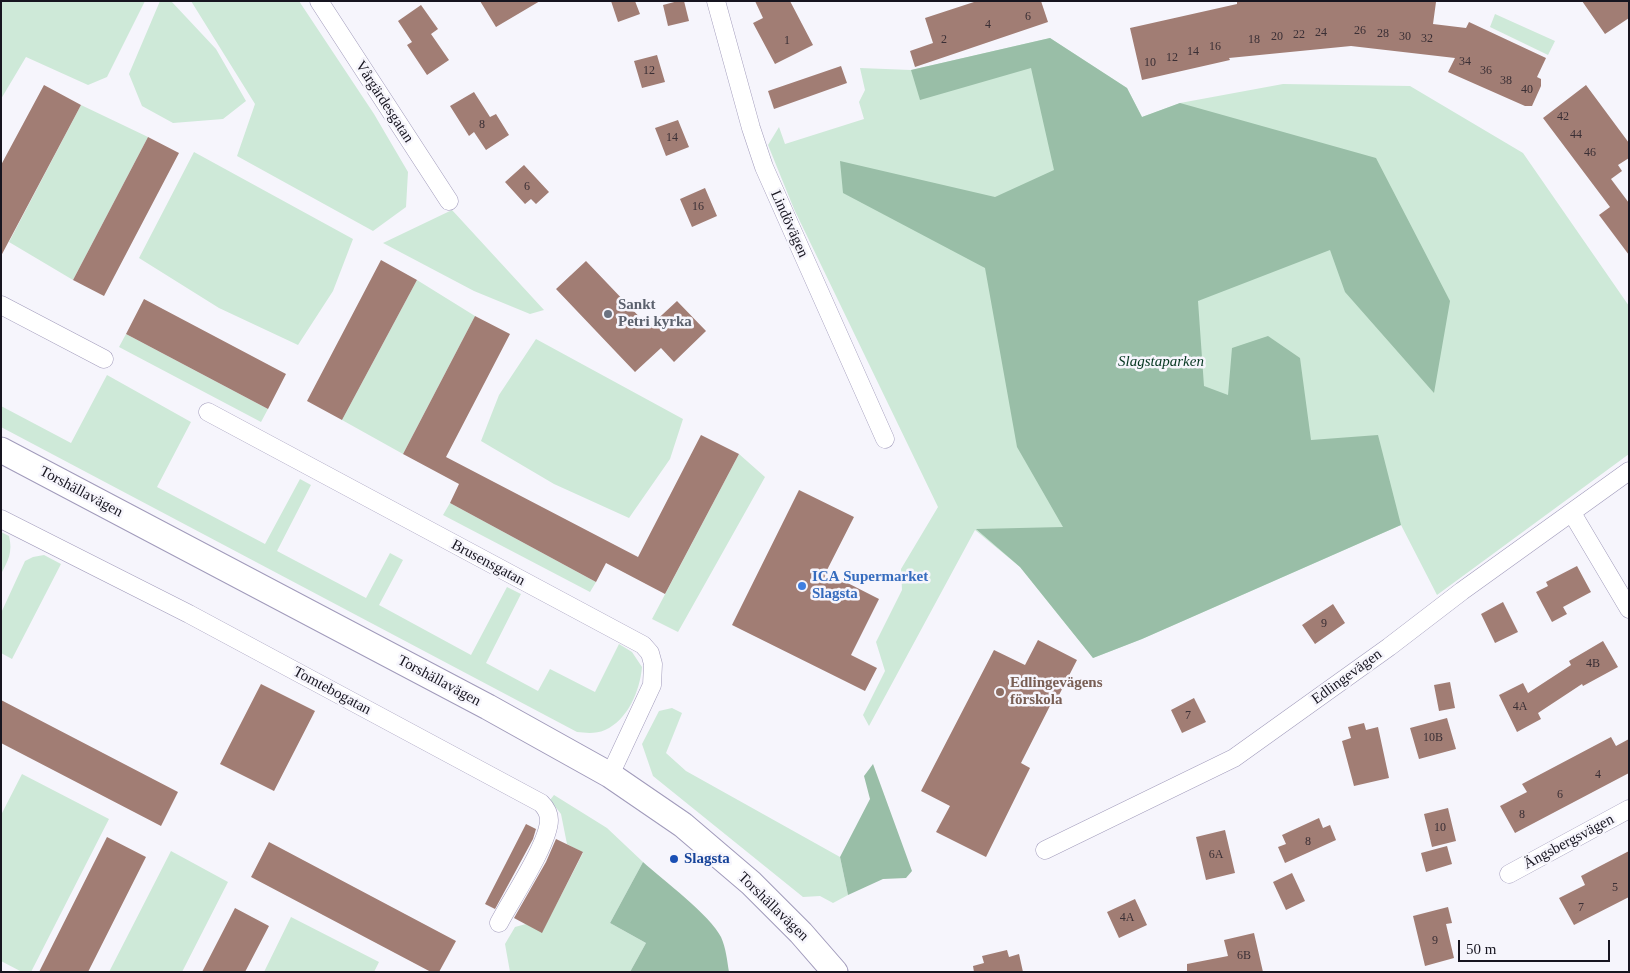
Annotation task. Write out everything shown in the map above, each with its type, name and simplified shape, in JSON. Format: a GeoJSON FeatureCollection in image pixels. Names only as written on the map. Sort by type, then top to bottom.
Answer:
{"type":"FeatureCollection","features":[{"type":"Feature","properties":{"kind":"main road","name":"Torshällavägen"},"geometry":{"type":"LineString","coordinates":[[1,450],[488,706],[610,775],[683,825],[751,883],[801,932],[835,972]]}},
{"type":"Feature","properties":{"kind":"street","name":"Vårgärdesgatan"},"geometry":{"type":"LineString","coordinates":[[320,1],[449,202]]}},
{"type":"Feature","properties":{"kind":"street","name":"Lindövägen"},"geometry":{"type":"LineString","coordinates":[[716,1],[750,128],[764,167],[885,439]]}},
{"type":"Feature","properties":{"kind":"street"},"geometry":{"type":"LineString","coordinates":[[1,305],[104,359]]}},
{"type":"Feature","properties":{"kind":"street","name":"Brusensgatan"},"geometry":{"type":"LineString","coordinates":[[208,412],[643,645],[650,652],[653,664],[652,685],[610,775]]}},
{"type":"Feature","properties":{"kind":"street","name":"Edlingevägen"},"geometry":{"type":"LineString","coordinates":[[1045,850],[1234,758],[1629,471]]}},
{"type":"Feature","properties":{"kind":"street"},"geometry":{"type":"LineString","coordinates":[[1572,513],[1629,609]]}},
{"type":"Feature","properties":{"kind":"street","name":"Tomtebogatan"},"geometry":{"type":"LineString","coordinates":[[1,519],[189,614],[541,803],[547,809],[549,819],[545,839],[499,923]]}},
{"type":"Feature","properties":{"kind":"street","name":"Ängsbergsvägen"},"geometry":{"type":"LineString","coordinates":[[1508,874],[1629,809]]}},
{"type":"Feature","properties":{"kind":"green space"},"geometry":{"type":"Polygon","coordinates":[[[1,1],[145,1],[107,77],[88,85],[26,57],[1,99],[1,1]]]}},
{"type":"Feature","properties":{"kind":"green space"},"geometry":{"type":"Polygon","coordinates":[[[160,1],[171,1],[216,49],[246,101],[223,119],[173,123],[142,106],[129,74],[160,1]]]}},
{"type":"Feature","properties":{"kind":"green space"},"geometry":{"type":"Polygon","coordinates":[[[191,1],[299,1],[374,114],[408,172],[406,207],[373,231],[237,156],[255,104],[191,1]]]}},
{"type":"Feature","properties":{"kind":"green space"},"geometry":{"type":"Polygon","coordinates":[[[1495,14],[1555,41],[1548,55],[1490,27],[1495,14]]]}},
{"type":"Feature","properties":{"kind":"green space","name":"Slagstaparken"},"geometry":{"type":"Polygon","coordinates":[[[1050,38],[1127,88],[1142,117],[1180,103],[1283,84],[1410,86],[1523,153],[1629,306],[1629,454],[1437,595],[1401,525],[1142,639],[1093,658],[1020,567],[975,530],[869,726],[863,715],[885,671],[876,642],[902,590],[901,569],[938,507],[794,209],[768,145],[779,127],[785,144],[864,119],[859,102],[865,90],[860,68],[911,70],[1050,38]]]}},
{"type":"Feature","properties":{"kind":"green space"},"geometry":{"type":"Polygon","coordinates":[[[1050,38],[1127,88],[1142,117],[1180,103],[1376,158],[1450,301],[1434,393],[1345,292],[1330,250],[1198,301],[1204,386],[1228,395],[1232,348],[1268,336],[1300,358],[1311,440],[1378,435],[1401,525],[1142,639],[1093,658],[1020,567],[976,529],[1063,527],[1017,447],[985,268],[843,193],[840,161],[995,197],[1054,170],[1031,68],[920,100],[911,70],[1050,38]]]}},
{"type":"Feature","properties":{"kind":"green space"},"geometry":{"type":"Polygon","coordinates":[[[81,105],[148,137],[73,280],[9,242],[81,105]]]}},
{"type":"Feature","properties":{"kind":"green space"},"geometry":{"type":"Polygon","coordinates":[[[194,152],[353,239],[333,291],[298,345],[219,308],[139,258],[194,152]]]}},
{"type":"Feature","properties":{"kind":"green space"},"geometry":{"type":"Polygon","coordinates":[[[452,210],[544,310],[530,314],[474,291],[383,243],[452,210]]]}},
{"type":"Feature","properties":{"kind":"green space"},"geometry":{"type":"Polygon","coordinates":[[[417,280],[475,316],[403,454],[342,420],[417,280]]]}},
{"type":"Feature","properties":{"kind":"green space"},"geometry":{"type":"Polygon","coordinates":[[[126,334],[268,409],[261,422],[119,347],[126,334]]]}},
{"type":"Feature","properties":{"kind":"green space"},"geometry":{"type":"Polygon","coordinates":[[[536,339],[683,419],[670,459],[629,518],[554,484],[481,441],[499,395],[536,339]]]}},
{"type":"Feature","properties":{"kind":"green space"},"geometry":{"type":"Polygon","coordinates":[[[107,375],[191,422],[157,487],[265,544],[300,479],[311,485],[277,551],[366,598],[390,553],[403,560],[379,605],[471,655],[507,587],[521,594],[486,663],[538,691],[550,669],[595,692],[619,644],[632,652],[642,667],[639,685],[626,712],[605,730],[595,733],[577,732],[1,427],[1,406],[71,443],[107,375]]]}},
{"type":"Feature","properties":{"kind":"green space"},"geometry":{"type":"Polygon","coordinates":[[[739,454],[765,477],[678,632],[652,619],[739,454]]]}},
{"type":"Feature","properties":{"kind":"green space"},"geometry":{"type":"Polygon","coordinates":[[[450,503],[596,582],[590,592],[443,515],[450,503]]]}},
{"type":"Feature","properties":{"kind":"green space"},"geometry":{"type":"Polygon","coordinates":[[[1,532],[9,536],[10,552],[1,574],[1,532]]]}},
{"type":"Feature","properties":{"kind":"green space"},"geometry":{"type":"Polygon","coordinates":[[[44,555],[61,564],[12,659],[1,653],[1,613],[25,561],[44,555]]]}},
{"type":"Feature","properties":{"kind":"green space"},"geometry":{"type":"Polygon","coordinates":[[[672,708],[682,713],[666,753],[686,771],[840,857],[848,895],[833,903],[820,896],[803,897],[653,776],[642,744],[659,711],[672,708]]]}},
{"type":"Feature","properties":{"kind":"green space"},"geometry":{"type":"Polygon","coordinates":[[[873,764],[912,871],[906,878],[883,879],[848,895],[840,857],[870,799],[864,776],[873,764]]]}},
{"type":"Feature","properties":{"kind":"green space"},"geometry":{"type":"Polygon","coordinates":[[[22,774],[109,819],[31,972],[22,972],[1,961],[1,815],[22,774]]]}},
{"type":"Feature","properties":{"kind":"green space"},"geometry":{"type":"Polygon","coordinates":[[[554,795],[607,828],[643,862],[610,923],[646,943],[630,972],[510,972],[505,944],[515,927],[526,924],[542,932],[583,853],[567,844],[561,814],[550,800],[554,795]]]}},
{"type":"Feature","properties":{"kind":"green space"},"geometry":{"type":"Polygon","coordinates":[[[171,851],[228,882],[182,972],[109,972],[171,851]]]}},
{"type":"Feature","properties":{"kind":"green space"},"geometry":{"type":"Polygon","coordinates":[[[643,862],[716,928],[724,945],[729,972],[630,972],[646,943],[610,923],[643,862]]]}},
{"type":"Feature","properties":{"kind":"green space"},"geometry":{"type":"Polygon","coordinates":[[[291,917],[379,962],[374,972],[264,972],[291,917]]]}},
{"type":"Feature","properties":{"kind":"building"},"geometry":{"type":"Polygon","coordinates":[[[480,1],[540,1],[496,27],[480,1]]]}},
{"type":"Feature","properties":{"kind":"building"},"geometry":{"type":"Polygon","coordinates":[[[611,1],[635,1],[640,14],[618,22],[611,1]]]}},
{"type":"Feature","properties":{"kind":"building"},"geometry":{"type":"Polygon","coordinates":[[[684,1],[689,21],[668,26],[663,5],[684,1]]]}},
{"type":"Feature","properties":{"kind":"building"},"geometry":{"type":"Polygon","coordinates":[[[755,1],[790,1],[813,45],[775,64],[753,23],[763,18],[755,1]]]}},
{"type":"Feature","properties":{"kind":"building"},"geometry":{"type":"Polygon","coordinates":[[[977,1],[1041,1],[1048,22],[915,67],[910,51],[933,43],[925,18],[977,1]]]}},
{"type":"Feature","properties":{"kind":"building"},"geometry":{"type":"Polygon","coordinates":[[[1582,1],[1629,1],[1629,18],[1605,34],[1582,1]]]}},
{"type":"Feature","properties":{"kind":"building"},"geometry":{"type":"Polygon","coordinates":[[[1237,2],[1436,2],[1433,24],[1466,28],[1469,22],[1546,58],[1537,77],[1541,79],[1541,86],[1532,106],[1525,106],[1448,72],[1455,58],[1351,46],[1229,58],[1230,60],[1142,80],[1130,28],[1237,4],[1237,2]]]}},
{"type":"Feature","properties":{"kind":"building"},"geometry":{"type":"Polygon","coordinates":[[[421,5],[438,29],[431,34],[449,60],[427,75],[407,45],[412,42],[398,21],[421,5]]]}},
{"type":"Feature","properties":{"kind":"building"},"geometry":{"type":"Polygon","coordinates":[[[657,55],[665,82],[642,88],[634,61],[657,55]]]}},
{"type":"Feature","properties":{"kind":"building"},"geometry":{"type":"Polygon","coordinates":[[[841,66],[847,83],[774,109],[768,91],[841,66]]]}},
{"type":"Feature","properties":{"kind":"building"},"geometry":{"type":"Polygon","coordinates":[[[44,85],[81,105],[1,256],[1,165],[44,85]]]}},
{"type":"Feature","properties":{"kind":"building"},"geometry":{"type":"Polygon","coordinates":[[[1586,85],[1629,143],[1629,158],[1618,165],[1622,171],[1611,179],[1629,203],[1629,255],[1599,215],[1610,207],[1543,118],[1586,85]]]}},
{"type":"Feature","properties":{"kind":"building"},"geometry":{"type":"Polygon","coordinates":[[[474,92],[490,117],[496,114],[509,135],[486,150],[474,132],[469,136],[450,106],[474,92]]]}},
{"type":"Feature","properties":{"kind":"building"},"geometry":{"type":"Polygon","coordinates":[[[678,120],[689,147],[666,156],[655,128],[678,120]]]}},
{"type":"Feature","properties":{"kind":"building"},"geometry":{"type":"Polygon","coordinates":[[[148,137],[179,153],[104,296],[73,280],[148,137]]]}},
{"type":"Feature","properties":{"kind":"building"},"geometry":{"type":"Polygon","coordinates":[[[524,165],[549,192],[536,204],[531,199],[525,204],[505,182],[524,165]]]}},
{"type":"Feature","properties":{"kind":"building"},"geometry":{"type":"Polygon","coordinates":[[[705,188],[717,216],[692,227],[680,199],[705,188]]]}},
{"type":"Feature","properties":{"kind":"building"},"geometry":{"type":"Polygon","coordinates":[[[381,260],[417,280],[342,420],[307,401],[381,260]]]}},
{"type":"Feature","properties":{"kind":"building","name":"Sankt Petri kyrka"},"geometry":{"type":"Polygon","coordinates":[[[586,261],[649,327],[677,301],[706,331],[674,362],[661,348],[635,372],[556,289],[586,261]]]}},
{"type":"Feature","properties":{"kind":"building"},"geometry":{"type":"Polygon","coordinates":[[[144,299],[286,374],[268,409],[126,334],[144,299]]]}},
{"type":"Feature","properties":{"kind":"building"},"geometry":{"type":"Polygon","coordinates":[[[475,316],[510,334],[446,457],[638,557],[701,435],[739,454],[665,594],[606,563],[596,582],[450,503],[459,484],[403,454],[475,316]]]}},
{"type":"Feature","properties":{"kind":"building","name":"ICA Supermarket Slagsta"},"geometry":{"type":"Polygon","coordinates":[[[799,490],[854,517],[826,572],[879,599],[851,655],[877,668],[865,691],[732,625],[799,490]]]}},
{"type":"Feature","properties":{"kind":"building"},"geometry":{"type":"Polygon","coordinates":[[[1577,566],[1591,592],[1563,607],[1567,614],[1552,622],[1536,592],[1548,586],[1546,582],[1577,566]]]}},
{"type":"Feature","properties":{"kind":"building"},"geometry":{"type":"Polygon","coordinates":[[[1503,602],[1518,632],[1495,643],[1481,614],[1503,602]]]}},
{"type":"Feature","properties":{"kind":"building"},"geometry":{"type":"Polygon","coordinates":[[[1333,604],[1345,623],[1315,644],[1302,625],[1333,604]]]}},
{"type":"Feature","properties":{"kind":"building"},"geometry":{"type":"Polygon","coordinates":[[[1038,640],[1077,660],[1058,697],[1055,696],[1021,763],[1030,768],[986,857],[936,832],[950,806],[921,791],[994,650],[1025,665],[1038,640]]]}},
{"type":"Feature","properties":{"kind":"building"},"geometry":{"type":"Polygon","coordinates":[[[1603,641],[1618,667],[1583,686],[1582,684],[1538,713],[1541,719],[1517,732],[1499,695],[1523,683],[1528,693],[1571,665],[1569,661],[1603,641]]]}},
{"type":"Feature","properties":{"kind":"building"},"geometry":{"type":"Polygon","coordinates":[[[1450,682],[1455,708],[1439,711],[1434,685],[1450,682]]]}},
{"type":"Feature","properties":{"kind":"building"},"geometry":{"type":"Polygon","coordinates":[[[261,684],[315,711],[274,791],[220,764],[261,684]]]}},
{"type":"Feature","properties":{"kind":"building"},"geometry":{"type":"Polygon","coordinates":[[[1194,698],[1206,722],[1182,733],[1171,710],[1194,698]]]}},
{"type":"Feature","properties":{"kind":"building"},"geometry":{"type":"Polygon","coordinates":[[[1,700],[178,792],[161,826],[1,743],[1,700]]]}},
{"type":"Feature","properties":{"kind":"building"},"geometry":{"type":"Polygon","coordinates":[[[1447,718],[1456,749],[1419,759],[1410,728],[1447,718]]]}},
{"type":"Feature","properties":{"kind":"building"},"geometry":{"type":"Polygon","coordinates":[[[1364,723],[1366,730],[1378,727],[1389,778],[1354,786],[1342,741],[1351,738],[1348,727],[1364,723]]]}},
{"type":"Feature","properties":{"kind":"building"},"geometry":{"type":"Polygon","coordinates":[[[1611,737],[1616,746],[1629,739],[1629,773],[1515,833],[1500,806],[1527,792],[1522,784],[1611,737]]]}},
{"type":"Feature","properties":{"kind":"building"},"geometry":{"type":"Polygon","coordinates":[[[1448,808],[1456,841],[1432,847],[1424,814],[1448,808]]]}},
{"type":"Feature","properties":{"kind":"building"},"geometry":{"type":"Polygon","coordinates":[[[1319,818],[1323,828],[1330,825],[1336,840],[1285,863],[1278,847],[1286,844],[1282,835],[1319,818]]]}},
{"type":"Feature","properties":{"kind":"building"},"geometry":{"type":"Polygon","coordinates":[[[526,824],[536,829],[533,839],[495,909],[485,904],[526,824]]]}},
{"type":"Feature","properties":{"kind":"building"},"geometry":{"type":"Polygon","coordinates":[[[1225,830],[1235,873],[1206,880],[1196,837],[1225,830]]]}},
{"type":"Feature","properties":{"kind":"building"},"geometry":{"type":"Polygon","coordinates":[[[107,837],[146,857],[88,972],[39,972],[107,837]]]}},
{"type":"Feature","properties":{"kind":"building"},"geometry":{"type":"Polygon","coordinates":[[[556,839],[583,852],[542,933],[514,918],[546,862],[556,839]]]}},
{"type":"Feature","properties":{"kind":"building"},"geometry":{"type":"Polygon","coordinates":[[[269,842],[456,941],[439,972],[431,972],[251,877],[269,842]]]}},
{"type":"Feature","properties":{"kind":"building"},"geometry":{"type":"Polygon","coordinates":[[[1447,846],[1452,864],[1426,872],[1421,853],[1447,846]]]}},
{"type":"Feature","properties":{"kind":"building"},"geometry":{"type":"Polygon","coordinates":[[[1629,851],[1629,897],[1574,925],[1559,898],[1585,885],[1581,876],[1629,851]]]}},
{"type":"Feature","properties":{"kind":"building"},"geometry":{"type":"Polygon","coordinates":[[[1292,873],[1305,901],[1286,910],[1273,882],[1292,873]]]}},
{"type":"Feature","properties":{"kind":"building"},"geometry":{"type":"Polygon","coordinates":[[[1135,899],[1147,925],[1119,938],[1107,912],[1135,899]]]}},
{"type":"Feature","properties":{"kind":"building"},"geometry":{"type":"Polygon","coordinates":[[[1448,907],[1452,923],[1446,924],[1454,958],[1425,966],[1413,916],[1448,907]]]}},
{"type":"Feature","properties":{"kind":"building"},"geometry":{"type":"Polygon","coordinates":[[[235,908],[269,926],[245,972],[202,972],[235,908]]]}},
{"type":"Feature","properties":{"kind":"building"},"geometry":{"type":"Polygon","coordinates":[[[1254,933],[1263,972],[1187,972],[1187,964],[1228,956],[1224,940],[1254,933]]]}},
{"type":"Feature","properties":{"kind":"building"},"geometry":{"type":"Polygon","coordinates":[[[1007,950],[1009,957],[1019,954],[1023,972],[974,972],[973,966],[984,963],[982,956],[1007,950]]]}},
{"type":"Feature","properties":{"kind":"place","name":"Sankt Petri kyrka"},"geometry":{"type":"Point","coordinates":[608,314]}},
{"type":"Feature","properties":{"kind":"place","name":"ICA Supermarket Slagsta"},"geometry":{"type":"Point","coordinates":[802,586]}},
{"type":"Feature","properties":{"kind":"place","name":"Edlingevägens förskola"},"geometry":{"type":"Point","coordinates":[1000,692]}},
{"type":"Feature","properties":{"kind":"place","name":"Slagsta"},"geometry":{"type":"Point","coordinates":[674,859]}}]}
